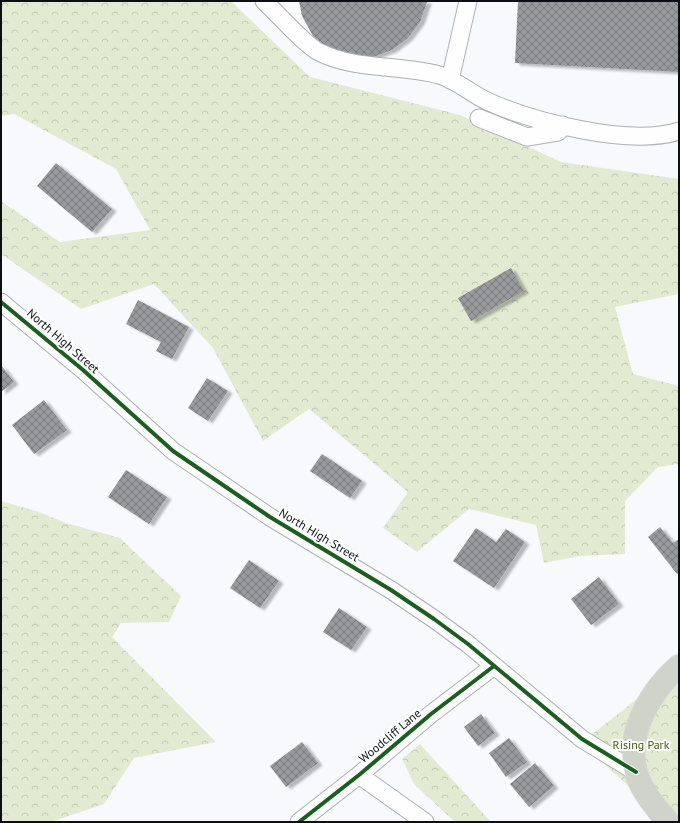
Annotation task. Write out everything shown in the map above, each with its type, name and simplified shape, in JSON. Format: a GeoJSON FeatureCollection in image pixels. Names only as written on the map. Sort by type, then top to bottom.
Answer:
{"type":"FeatureCollection","features":[{"type":"Feature","properties":{"kind":"highway"},"geometry":{"type":"LineString","coordinates":[[668,822],[650,801],[641,784],[636,772],[633,748],[639,721],[649,700],[679,666]]}},
{"type":"Feature","properties":{"kind":"street"},"geometry":{"type":"LineString","coordinates":[[264,1],[316,50],[334,58],[360,65],[439,75],[465,86],[486,100],[535,118],[563,125],[592,131],[645,138],[679,132]]}},
{"type":"Feature","properties":{"kind":"street"},"geometry":{"type":"LineString","coordinates":[[450,80],[468,1]]}},
{"type":"Feature","properties":{"kind":"street"},"geometry":{"type":"LineString","coordinates":[[479,118],[527,137],[558,132],[563,125]]}},
{"type":"Feature","properties":{"kind":"street","name":"North High Street"},"geometry":{"type":"LineString","coordinates":[[1,302],[83,370],[173,451],[270,517],[422,610],[494,666],[582,739],[636,772]]}},
{"type":"Feature","properties":{"kind":"street","name":"Woodcliff Lane"},"geometry":{"type":"LineString","coordinates":[[299,822],[359,775],[431,714],[494,666]]}},
{"type":"Feature","properties":{"kind":"street"},"geometry":{"type":"LineString","coordinates":[[359,775],[426,822]]}},
{"type":"Feature","properties":{"kind":"green space"},"geometry":{"type":"Polygon","coordinates":[[[1,1],[231,1],[310,77],[460,115],[561,162],[679,179],[679,294],[615,307],[633,374],[679,386],[679,464],[658,467],[625,501],[625,554],[580,556],[544,563],[536,525],[469,509],[417,552],[383,528],[408,492],[309,409],[263,441],[213,348],[154,284],[81,309],[1,254],[1,201],[60,242],[150,230],[116,169],[14,114],[1,116],[1,1]]]}},
{"type":"Feature","properties":{"kind":"green space"},"geometry":{"type":"Polygon","coordinates":[[[1,501],[39,512],[66,523],[120,538],[181,596],[169,622],[121,623],[112,637],[216,742],[134,758],[104,804],[51,822],[1,822],[1,501]]]}},
{"type":"Feature","properties":{"kind":"green space","name":"Rising Park"},"geometry":{"type":"Polygon","coordinates":[[[679,666],[679,822],[668,822],[581,743],[679,666]]]}},
{"type":"Feature","properties":{"kind":"green space"},"geometry":{"type":"Polygon","coordinates":[[[420,744],[491,822],[455,822],[414,784],[402,759],[420,744]]]}},
{"type":"Feature","properties":{"kind":"building"},"geometry":{"type":"Polygon","coordinates":[[[299,1],[427,2],[420,22],[408,38],[392,50],[373,57],[352,57],[331,50],[313,36],[302,16],[299,1]]]}},
{"type":"Feature","properties":{"kind":"building"},"geometry":{"type":"Polygon","coordinates":[[[518,1],[679,1],[679,72],[515,63],[518,1]]]}},
{"type":"Feature","properties":{"kind":"building"},"geometry":{"type":"Polygon","coordinates":[[[56,163],[112,209],[92,232],[37,186],[56,163]]]}},
{"type":"Feature","properties":{"kind":"building"},"geometry":{"type":"Polygon","coordinates":[[[511,268],[524,291],[471,321],[458,298],[511,268]]]}},
{"type":"Feature","properties":{"kind":"building"},"geometry":{"type":"Polygon","coordinates":[[[138,300],[189,327],[172,359],[156,351],[161,342],[126,324],[138,300]]]}},
{"type":"Feature","properties":{"kind":"building"},"geometry":{"type":"Polygon","coordinates":[[[1,365],[14,382],[1,392],[1,365]]]}},
{"type":"Feature","properties":{"kind":"building"},"geometry":{"type":"Polygon","coordinates":[[[207,378],[228,391],[208,421],[188,408],[207,378]]]}},
{"type":"Feature","properties":{"kind":"building"},"geometry":{"type":"Polygon","coordinates":[[[44,400],[67,430],[34,454],[12,425],[44,400]]]}},
{"type":"Feature","properties":{"kind":"building"},"geometry":{"type":"Polygon","coordinates":[[[322,454],[362,481],[350,498],[310,471],[322,454]]]}},
{"type":"Feature","properties":{"kind":"building"},"geometry":{"type":"Polygon","coordinates":[[[126,470],[167,497],[149,524],[108,497],[126,470]]]}},
{"type":"Feature","properties":{"kind":"building"},"geometry":{"type":"Polygon","coordinates":[[[660,527],[673,543],[679,539],[679,572],[677,574],[648,537],[660,527]]]}},
{"type":"Feature","properties":{"kind":"building"},"geometry":{"type":"Polygon","coordinates":[[[476,528],[496,542],[506,529],[525,542],[494,588],[453,561],[476,528]]]}},
{"type":"Feature","properties":{"kind":"building"},"geometry":{"type":"Polygon","coordinates":[[[249,560],[279,581],[260,608],[230,588],[249,560]]]}},
{"type":"Feature","properties":{"kind":"building"},"geometry":{"type":"Polygon","coordinates":[[[599,577],[619,604],[591,625],[571,599],[599,577]]]}},
{"type":"Feature","properties":{"kind":"building"},"geometry":{"type":"Polygon","coordinates":[[[339,608],[367,627],[351,650],[323,632],[339,608]]]}},
{"type":"Feature","properties":{"kind":"building"},"geometry":{"type":"Polygon","coordinates":[[[481,714],[495,733],[478,746],[464,727],[481,714]]]}},
{"type":"Feature","properties":{"kind":"building"},"geometry":{"type":"Polygon","coordinates":[[[509,738],[527,762],[506,777],[489,753],[509,738]]]}},
{"type":"Feature","properties":{"kind":"building"},"geometry":{"type":"Polygon","coordinates":[[[302,742],[318,763],[286,787],[270,766],[302,742]]]}},
{"type":"Feature","properties":{"kind":"building"},"geometry":{"type":"Polygon","coordinates":[[[535,763],[554,786],[529,807],[510,784],[535,763]]]}},
{"type":"Feature","properties":{"kind":"cycle path"},"geometry":{"type":"LineString","coordinates":[[1,302],[83,370],[173,451],[270,517],[391,590],[434,619],[468,644],[582,739],[636,772]]}},
{"type":"Feature","properties":{"kind":"cycle path"},"geometry":{"type":"LineString","coordinates":[[299,822],[359,775],[431,714],[494,666]]}}]}
